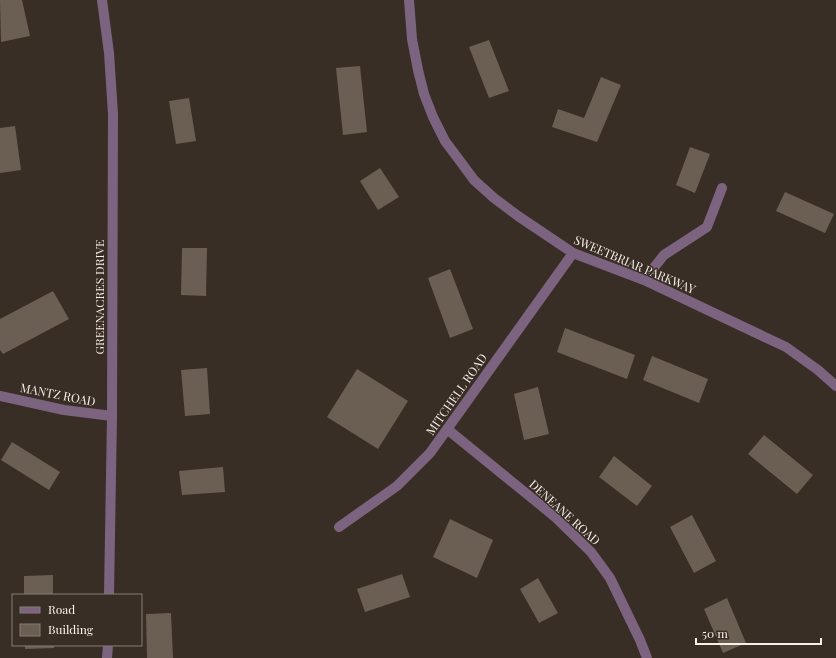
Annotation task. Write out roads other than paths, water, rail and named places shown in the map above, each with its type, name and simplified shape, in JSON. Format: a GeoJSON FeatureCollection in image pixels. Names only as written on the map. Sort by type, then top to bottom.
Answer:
{"type":"FeatureCollection","features":[{"type":"Feature","properties":{"kind":"street","name":"GREENACRES DRIVE"},"geometry":{"type":"LineString","coordinates":[[102,0],[109,53],[113,114],[112,416],[109,594]]}},
{"type":"Feature","properties":{"kind":"street","name":"SWEETBRIAR PARKWAY"},"geometry":{"type":"LineString","coordinates":[[410,0],[412,39],[424,94],[445,141],[474,180],[494,198],[518,216],[573,253],[644,280],[786,348],[813,366],[836,386]]}},
{"type":"Feature","properties":{"kind":"street"},"geometry":{"type":"LineString","coordinates":[[644,280],[664,255],[707,227],[722,188]]}},
{"type":"Feature","properties":{"kind":"street","name":"MITCHELL ROAD"},"geometry":{"type":"LineString","coordinates":[[339,527],[396,486],[430,453],[573,253]]}},
{"type":"Feature","properties":{"kind":"street","name":"MANTZ ROAD"},"geometry":{"type":"LineString","coordinates":[[0,396],[64,410],[112,416]]}},
{"type":"Feature","properties":{"kind":"street","name":"DENEANE ROAD"},"geometry":{"type":"LineString","coordinates":[[447,429],[554,516],[591,552],[610,578],[640,640],[647,658]]}},
{"type":"Feature","properties":{"kind":"street"},"geometry":{"type":"LineString","coordinates":[[107,658],[108,646]]}}]}
